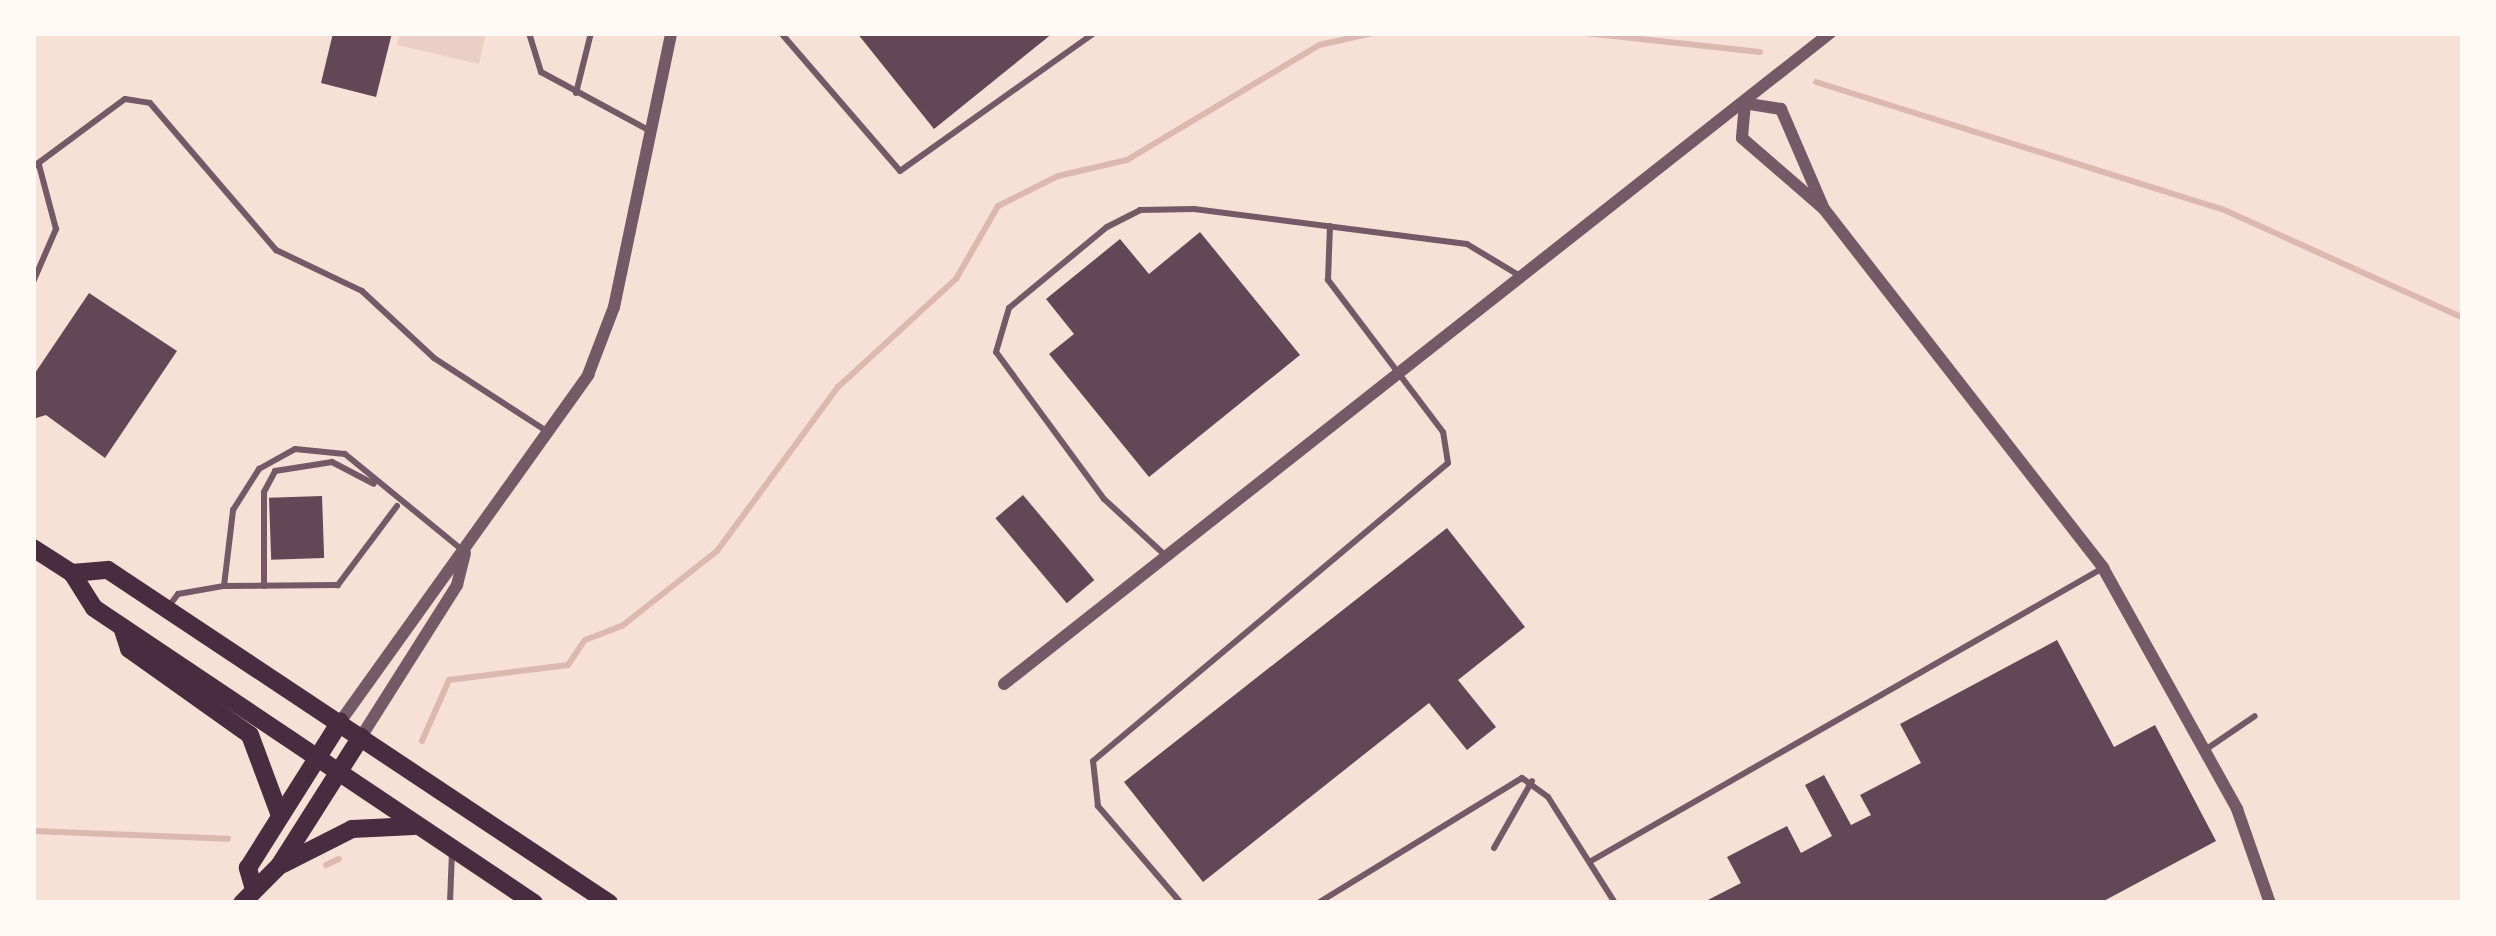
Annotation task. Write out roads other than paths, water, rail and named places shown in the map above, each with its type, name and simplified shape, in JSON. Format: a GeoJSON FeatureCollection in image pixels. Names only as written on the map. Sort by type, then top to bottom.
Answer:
{"type":"FeatureCollection","features":[{"type":"Feature","properties":{"kind":"main road"},"geometry":{"type":"LineString","coordinates":[[33,548],[72,573],[122,627],[534,903]]}},
{"type":"Feature","properties":{"kind":"main road"},"geometry":{"type":"LineString","coordinates":[[72,573],[108,569],[609,903]]}},
{"type":"Feature","properties":{"kind":"main road"},"geometry":{"type":"LineString","coordinates":[[122,627],[129,649],[250,735],[279,814]]}},
{"type":"Feature","properties":{"kind":"main road"},"geometry":{"type":"LineString","coordinates":[[248,895],[248,868],[340,722]]}},
{"type":"Feature","properties":{"kind":"main road"},"geometry":{"type":"LineString","coordinates":[[248,895],[279,866],[361,737]]}},
{"type":"Feature","properties":{"kind":"main road"},"geometry":{"type":"LineString","coordinates":[[279,866],[352,829],[419,826]]}},
{"type":"Feature","properties":{"kind":"street"},"geometry":{"type":"LineString","coordinates":[[340,722],[439,571],[465,552],[551,434],[614,307],[671,33]]}},
{"type":"Feature","properties":{"kind":"street"},"geometry":{"type":"LineString","coordinates":[[1004,684],[1829,33]]}},
{"type":"Feature","properties":{"kind":"street"},"geometry":{"type":"LineString","coordinates":[[1745,103],[1742,138],[1824,209],[2103,568],[2205,749],[2270,903]]}},
{"type":"Feature","properties":{"kind":"street"},"geometry":{"type":"LineString","coordinates":[[1745,103],[1781,109],[1824,209]]}},
{"type":"Feature","properties":{"kind":"street"},"geometry":{"type":"LineString","coordinates":[[361,737],[457,586],[465,552]]}},
{"type":"Feature","properties":{"kind":"lane"},"geometry":{"type":"LineString","coordinates":[[529,33],[531,62],[576,94],[650,130]]}},
{"type":"Feature","properties":{"kind":"lane"},"geometry":{"type":"LineString","coordinates":[[576,94],[591,33]]}},
{"type":"Feature","properties":{"kind":"lane"},"geometry":{"type":"LineString","coordinates":[[781,33],[900,171],[1094,33]]}},
{"type":"Feature","properties":{"kind":"lane"},"geometry":{"type":"LineString","coordinates":[[33,282],[56,229],[35,183],[37,164],[124,99],[150,103],[277,250],[362,291],[434,358],[551,434]]}},
{"type":"Feature","properties":{"kind":"lane"},"geometry":{"type":"LineString","coordinates":[[1168,559],[1011,383],[996,352],[1002,317],[1140,210],[1330,226],[1467,244],[1520,277]]}},
{"type":"Feature","properties":{"kind":"lane"},"geometry":{"type":"LineString","coordinates":[[1181,903],[1098,806],[1093,761],[1444,475],[1443,432],[1328,280],[1330,226]]}},
{"type":"Feature","properties":{"kind":"lane"},"geometry":{"type":"LineString","coordinates":[[224,586],[227,522],[282,451],[330,448],[397,506],[465,552]]}},
{"type":"Feature","properties":{"kind":"lane"},"geometry":{"type":"LineString","coordinates":[[264,586],[264,492],[275,471],[332,462],[382,489]]}},
{"type":"Feature","properties":{"kind":"lane"},"geometry":{"type":"LineString","coordinates":[[167,608],[178,594],[224,586],[344,581],[397,506]]}},
{"type":"Feature","properties":{"kind":"lane"},"geometry":{"type":"LineString","coordinates":[[1591,861],[2103,568]]}},
{"type":"Feature","properties":{"kind":"lane"},"geometry":{"type":"LineString","coordinates":[[2205,749],[2255,716]]}},
{"type":"Feature","properties":{"kind":"lane"},"geometry":{"type":"LineString","coordinates":[[1532,781],[1591,861],[1615,903]]}},
{"type":"Feature","properties":{"kind":"lane"},"geometry":{"type":"LineString","coordinates":[[1495,848],[1532,781]]}},
{"type":"Feature","properties":{"kind":"lane"},"geometry":{"type":"LineString","coordinates":[[1318,903],[1499,783],[1532,781]]}},
{"type":"Feature","properties":{"kind":"lane"},"geometry":{"type":"LineString","coordinates":[[450,903],[452,849]]}},
{"type":"Feature","properties":{"kind":"waterway"},"geometry":{"type":"LineString","coordinates":[[422,741],[449,680],[568,665],[585,640],[622,626],[717,551],[838,387],[956,279],[998,206],[1058,176],[1127,160],[1319,45],[1373,33]]}},
{"type":"Feature","properties":{"kind":"waterway"},"geometry":{"type":"LineString","coordinates":[[1586,33],[1760,52]]}},
{"type":"Feature","properties":{"kind":"waterway"},"geometry":{"type":"LineString","coordinates":[[1816,82],[2222,209],[2463,318]]}},
{"type":"Feature","properties":{"kind":"waterway"},"geometry":{"type":"LineString","coordinates":[[33,831],[228,839]]}},
{"type":"Feature","properties":{"kind":"waterway"},"geometry":{"type":"LineString","coordinates":[[326,865],[339,859]]}}]}
